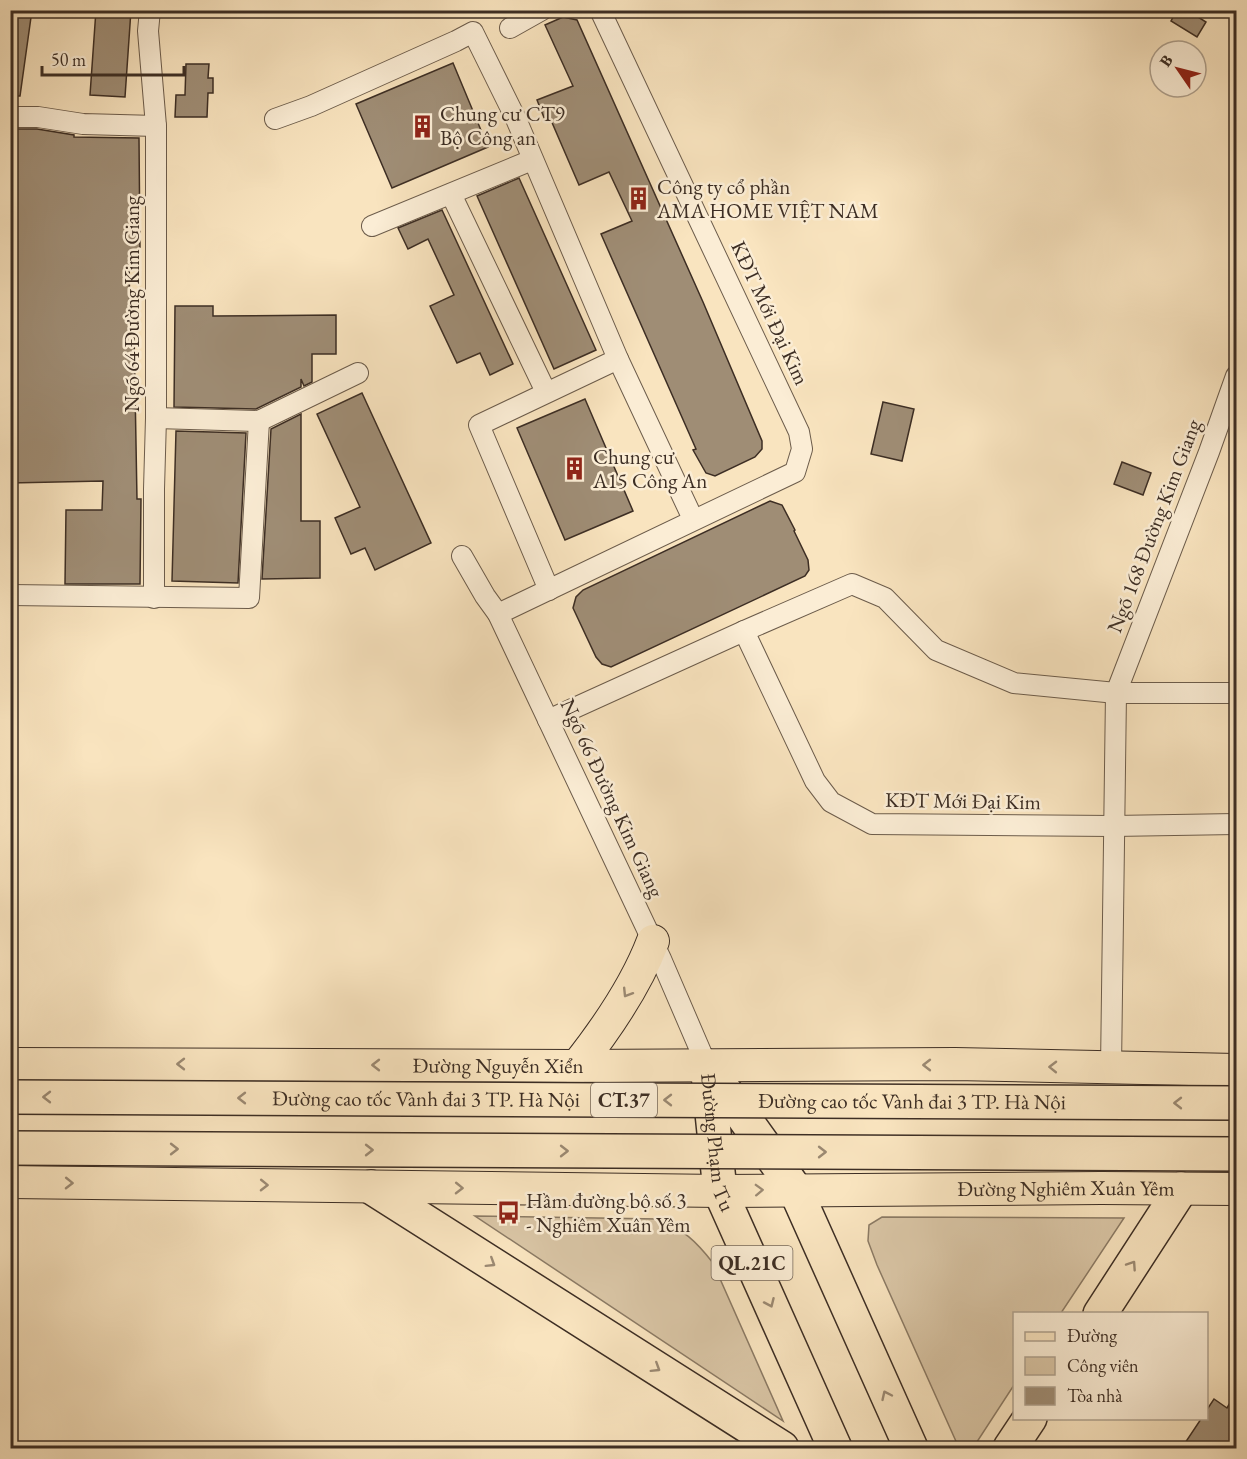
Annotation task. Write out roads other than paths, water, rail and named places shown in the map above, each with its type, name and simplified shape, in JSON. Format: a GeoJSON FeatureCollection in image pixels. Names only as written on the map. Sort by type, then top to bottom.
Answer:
{"type":"FeatureCollection","features":[{"type":"Feature","properties":{"kind":"highway","name":"Đường Phạm Tu"},"geometry":{"type":"LineString","coordinates":[[707,1066],[795,1189],[911,1449]]}},
{"type":"Feature","properties":{"kind":"highway","name":"Đường Phạm Tu"},"geometry":{"type":"LineString","coordinates":[[707,1066],[720,1191],[835,1449]]}},
{"type":"Feature","properties":{"kind":"highway","name":"Đường cao tốc Vành đai 3 TP. Hà Nội"},"geometry":{"type":"LineString","coordinates":[[10,1097],[1236,1103]]}},
{"type":"Feature","properties":{"kind":"highway"},"geometry":{"type":"LineString","coordinates":[[10,1148],[1236,1154]]}},
{"type":"Feature","properties":{"kind":"highway"},"geometry":{"type":"LineString","coordinates":[[371,1187],[782,1449]]}},
{"type":"Feature","properties":{"kind":"highway"},"geometry":{"type":"LineString","coordinates":[[1101,1312],[1181,1188]]}},
{"type":"Feature","properties":{"kind":"highway"},"geometry":{"type":"LineString","coordinates":[[1010,1449],[1029,1420]]}},
{"type":"Feature","properties":{"kind":"main road"},"geometry":{"type":"LineString","coordinates":[[578,1066],[638,975],[653,941]]}},
{"type":"Feature","properties":{"kind":"main road","name":"Đường Nguyễn Xiển"},"geometry":{"type":"LineString","coordinates":[[10,1064],[985,1065],[1111,1068]]}},
{"type":"Feature","properties":{"kind":"main road"},"geometry":{"type":"LineString","coordinates":[[1111,1068],[1236,1070]]}},
{"type":"Feature","properties":{"kind":"main road"},"geometry":{"type":"LineString","coordinates":[[10,1156],[133,1158],[169,1184]]}},
{"type":"Feature","properties":{"kind":"main road"},"geometry":{"type":"LineString","coordinates":[[10,1182],[720,1191],[795,1189]]}},
{"type":"Feature","properties":{"kind":"main road","name":"Đường Nghiêm Xuân Yêm"},"geometry":{"type":"LineString","coordinates":[[795,1189],[1236,1189]]}},
{"type":"Feature","properties":{"kind":"street","name":"Ngõ 64 Đường Kim Giang"},"geometry":{"type":"LineString","coordinates":[[150,10],[148,31],[156,126],[154,598]]}},
{"type":"Feature","properties":{"kind":"street"},"geometry":{"type":"LineString","coordinates":[[510,28],[542,10]]}},
{"type":"Feature","properties":{"kind":"street","name":"KĐT Mới Đại Kim"},"geometry":{"type":"LineString","coordinates":[[498,614],[795,472],[802,449],[799,432],[600,10]]}},
{"type":"Feature","properties":{"kind":"street"},"geometry":{"type":"LineString","coordinates":[[275,119],[310,106],[473,32],[516,119],[618,359],[693,519]]}},
{"type":"Feature","properties":{"kind":"street"},"geometry":{"type":"LineString","coordinates":[[10,117],[38,117],[83,124],[156,126]]}},
{"type":"Feature","properties":{"kind":"street"},"geometry":{"type":"LineString","coordinates":[[372,226],[532,160]]}},
{"type":"Feature","properties":{"kind":"street"},"geometry":{"type":"LineString","coordinates":[[452,194],[546,392]]}},
{"type":"Feature","properties":{"kind":"street"},"geometry":{"type":"LineString","coordinates":[[549,590],[479,425],[618,359]]}},
{"type":"Feature","properties":{"kind":"street"},"geometry":{"type":"LineString","coordinates":[[156,418],[259,421],[358,373]]}},
{"type":"Feature","properties":{"kind":"street","name":"Ngõ 168 Đường Kim Giang"},"geometry":{"type":"LineString","coordinates":[[1116,693],[1236,376]]}},
{"type":"Feature","properties":{"kind":"street"},"geometry":{"type":"LineString","coordinates":[[10,595],[249,598],[259,421]]}},
{"type":"Feature","properties":{"kind":"street","name":"Ngõ 66 Đường Kim Giang"},"geometry":{"type":"LineString","coordinates":[[462,556],[485,597],[498,614],[653,941],[707,1066]]}},
{"type":"Feature","properties":{"kind":"street"},"geometry":{"type":"LineString","coordinates":[[548,720],[852,584],[885,598],[936,650],[1014,683],[1116,693],[1236,693]]}},
{"type":"Feature","properties":{"kind":"street","name":"KĐT Mới Đại Kim"},"geometry":{"type":"LineString","coordinates":[[744,631],[814,780],[831,802],[872,824],[1113,826],[1236,824]]}},
{"type":"Feature","properties":{"kind":"street"},"geometry":{"type":"LineString","coordinates":[[1111,1068],[1116,693]]}},
{"type":"Feature","properties":{"kind":"place","name":"Chung cư CT9 Bộ Công an"},"geometry":{"type":"Point","coordinates":[422,126]}},
{"type":"Feature","properties":{"kind":"place","name":"Công ty cổ phần AMA HOME VIỆT NAM"},"geometry":{"type":"Point","coordinates":[639,199]}},
{"type":"Feature","properties":{"kind":"place","name":"Chung cư A15 Công An"},"geometry":{"type":"Point","coordinates":[575,469]}},
{"type":"Feature","properties":{"kind":"place","name":"Hầm đường bộ số 3 - Nghiêm Xuân Yêm"},"geometry":{"type":"Point","coordinates":[508,1213]}}]}
